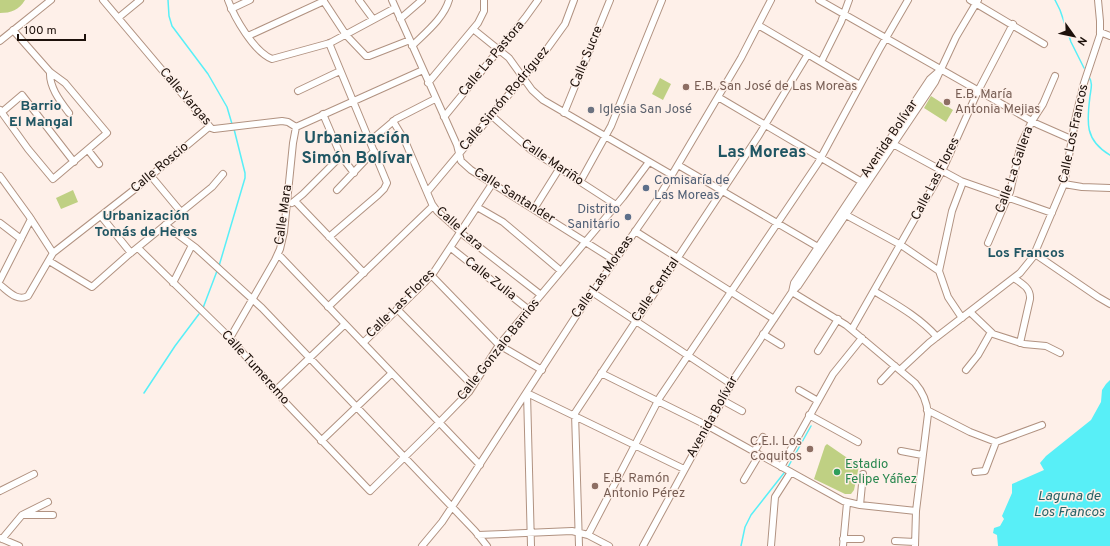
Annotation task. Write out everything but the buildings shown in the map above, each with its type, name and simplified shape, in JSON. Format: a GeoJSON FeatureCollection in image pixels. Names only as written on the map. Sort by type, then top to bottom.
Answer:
{"type":"FeatureCollection","features":[{"type":"Feature","properties":{"kind":"street"},"geometry":{"type":"LineString","coordinates":[[1,38],[51,0]]}},
{"type":"Feature","properties":{"kind":"street","name":"Calle Vargas"},"geometry":{"type":"LineString","coordinates":[[103,0],[209,127],[214,129],[282,121],[288,122],[296,127]]}},
{"type":"Feature","properties":{"kind":"street"},"geometry":{"type":"LineString","coordinates":[[118,18],[140,0]]}},
{"type":"Feature","properties":{"kind":"street"},"geometry":{"type":"LineString","coordinates":[[228,0],[239,23],[248,36],[265,55],[272,59],[329,43],[395,8]]}},
{"type":"Feature","properties":{"kind":"street"},"geometry":{"type":"LineString","coordinates":[[231,8],[250,0]]}},
{"type":"Feature","properties":{"kind":"street"},"geometry":{"type":"LineString","coordinates":[[248,36],[324,0],[346,34],[362,53],[368,56],[411,43],[440,16],[448,5],[449,0]]}},
{"type":"Feature","properties":{"kind":"street"},"geometry":{"type":"LineString","coordinates":[[359,0],[373,19]]}},
{"type":"Feature","properties":{"kind":"street","name":"Calle Santander"},"geometry":{"type":"LineString","coordinates":[[392,0],[458,149],[461,161],[492,184],[614,260]]}},
{"type":"Feature","properties":{"kind":"street"},"geometry":{"type":"LineString","coordinates":[[400,19],[422,0]]}},
{"type":"Feature","properties":{"kind":"street"},"geometry":{"type":"LineString","coordinates":[[428,83],[474,29],[482,14],[484,0]]}},
{"type":"Feature","properties":{"kind":"street","name":"Calle La Pastora"},"geometry":{"type":"LineString","coordinates":[[444,117],[500,50],[538,0]]}},
{"type":"Feature","properties":{"kind":"street","name":"Calle Simón Rodríguez"},"geometry":{"type":"LineString","coordinates":[[427,192],[492,116],[561,31],[568,18],[574,0]]}},
{"type":"Feature","properties":{"kind":"street","name":"Calle Sucre"},"geometry":{"type":"LineString","coordinates":[[564,113],[610,0]]}},
{"type":"Feature","properties":{"kind":"street"},"geometry":{"type":"LineString","coordinates":[[580,182],[605,137],[623,97],[662,0]]}},
{"type":"Feature","properties":{"kind":"street","name":"Calle Las Moreas"},"geometry":{"type":"LineString","coordinates":[[422,546],[452,507],[592,292],[657,200],[718,96],[771,0]]}},
{"type":"Feature","properties":{"kind":"street"},"geometry":{"type":"LineString","coordinates":[[819,0],[1032,121],[1052,132],[1071,139]]}},
{"type":"Feature","properties":{"kind":"street"},"geometry":{"type":"LineString","coordinates":[[822,62],[841,22],[849,0]]}},
{"type":"Feature","properties":{"kind":"street"},"geometry":{"type":"LineString","coordinates":[[588,535],[657,402],[821,158],[908,0]]}},
{"type":"Feature","properties":{"kind":"street","name":"Calle Los Francos"},"geometry":{"type":"LineString","coordinates":[[881,381],[1014,278],[1025,268],[1035,254],[1064,184],[1071,139],[1083,87],[1100,32],[1098,0]]}},
{"type":"Feature","properties":{"kind":"street"},"geometry":{"type":"LineString","coordinates":[[974,1],[1044,44]]}},
{"type":"Feature","properties":{"kind":"street","name":"Avenida Bolívar"},"geometry":{"type":"LineString","coordinates":[[642,546],[731,384],[763,334],[792,292],[798,286],[935,82],[974,1]]}},
{"type":"Feature","properties":{"kind":"street","name":"Calle Las Flores"},"geometry":{"type":"LineString","coordinates":[[852,329],[942,171],[978,91],[1013,24]]}},
{"type":"Feature","properties":{"kind":"street"},"geometry":{"type":"LineString","coordinates":[[758,25],[860,85]]}},
{"type":"Feature","properties":{"kind":"street"},"geometry":{"type":"LineString","coordinates":[[474,29],[500,50],[516,66],[523,78],[537,95],[564,113],[672,175]]}},
{"type":"Feature","properties":{"kind":"street"},"geometry":{"type":"LineString","coordinates":[[13,30],[50,72],[65,83],[107,133],[74,162],[52,179],[28,150],[1,111],[22,95],[74,162]]}},
{"type":"Feature","properties":{"kind":"street"},"geometry":{"type":"LineString","coordinates":[[1100,32],[1110,36]]}},
{"type":"Feature","properties":{"kind":"street"},"geometry":{"type":"LineString","coordinates":[[329,43],[387,183],[386,187],[329,237]]}},
{"type":"Feature","properties":{"kind":"street","name":"Calle Central"},"geometry":{"type":"LineString","coordinates":[[574,417],[575,412],[723,191],[808,54]]}},
{"type":"Feature","properties":{"kind":"street","name":"Avenida Bolívar"},"geometry":{"type":"LineString","coordinates":[[792,292],[794,283],[930,79],[940,69]]}},
{"type":"Feature","properties":{"kind":"street"},"geometry":{"type":"LineString","coordinates":[[296,127],[352,100],[423,70]]}},
{"type":"Feature","properties":{"kind":"street"},"geometry":{"type":"LineString","coordinates":[[298,91],[340,71]]}},
{"type":"Feature","properties":{"kind":"street"},"geometry":{"type":"LineString","coordinates":[[50,72],[50,79],[54,90],[69,113]]}},
{"type":"Feature","properties":{"kind":"street","name":"Calle La Gallera"},"geometry":{"type":"LineString","coordinates":[[988,243],[1008,198],[1021,144],[1032,121],[1043,104],[1055,76]]}},
{"type":"Feature","properties":{"kind":"street"},"geometry":{"type":"LineString","coordinates":[[718,96],[862,182]]}},
{"type":"Feature","properties":{"kind":"street"},"geometry":{"type":"LineString","coordinates":[[370,142],[393,120],[435,99]]}},
{"type":"Feature","properties":{"kind":"street"},"geometry":{"type":"LineString","coordinates":[[323,114],[341,156],[354,173]]}},
{"type":"Feature","properties":{"kind":"street","name":"Calle Mariño"},"geometry":{"type":"LineString","coordinates":[[492,116],[526,146],[616,205]]}},
{"type":"Feature","properties":{"kind":"street","name":"Calle Lara"},"geometry":{"type":"LineString","coordinates":[[393,120],[405,141],[433,206],[461,232],[541,295]]}},
{"type":"Feature","properties":{"kind":"street","name":"Calle Roscio"},"geometry":{"type":"LineString","coordinates":[[0,285],[14,296],[22,298],[30,294],[54,253],[151,176],[209,127]]}},
{"type":"Feature","properties":{"kind":"street","name":"Calle Mara"},"geometry":{"type":"LineString","coordinates":[[230,338],[278,254],[284,232],[296,127]]}},
{"type":"Feature","properties":{"kind":"street"},"geometry":{"type":"LineString","coordinates":[[893,144],[963,182],[1052,213]]}},
{"type":"Feature","properties":{"kind":"street"},"geometry":{"type":"LineString","coordinates":[[88,150],[100,164]]}},
{"type":"Feature","properties":{"kind":"street"},"geometry":{"type":"LineString","coordinates":[[337,190],[374,151]]}},
{"type":"Feature","properties":{"kind":"street"},"geometry":{"type":"LineString","coordinates":[[286,207],[295,201],[341,156]]}},
{"type":"Feature","properties":{"kind":"street","name":"Calle Gonzalo Barrios"},"geometry":{"type":"LineString","coordinates":[[370,491],[464,398],[500,345],[616,205],[649,162]]}},
{"type":"Feature","properties":{"kind":"street"},"geometry":{"type":"LineString","coordinates":[[678,165],[818,247]]}},
{"type":"Feature","properties":{"kind":"street"},"geometry":{"type":"LineString","coordinates":[[534,209],[559,169]]}},
{"type":"Feature","properties":{"kind":"street"},"geometry":{"type":"LineString","coordinates":[[49,261],[92,287],[212,187],[223,174]]}},
{"type":"Feature","properties":{"kind":"street"},"geometry":{"type":"LineString","coordinates":[[0,176],[54,253]]}},
{"type":"Feature","properties":{"kind":"street"},"geometry":{"type":"LineString","coordinates":[[151,176],[181,212]]}},
{"type":"Feature","properties":{"kind":"street"},"geometry":{"type":"LineString","coordinates":[[962,318],[948,297],[939,272],[952,211],[963,182]]}},
{"type":"Feature","properties":{"kind":"street","name":"Calle Las Flores"},"geometry":{"type":"LineString","coordinates":[[363,343],[431,276],[492,184]]}},
{"type":"Feature","properties":{"kind":"street"},"geometry":{"type":"LineString","coordinates":[[1064,184],[1082,187],[1110,188]]}},
{"type":"Feature","properties":{"kind":"street"},"geometry":{"type":"LineString","coordinates":[[295,201],[364,273]]}},
{"type":"Feature","properties":{"kind":"street"},"geometry":{"type":"LineString","coordinates":[[328,307],[433,206]]}},
{"type":"Feature","properties":{"kind":"street"},"geometry":{"type":"LineString","coordinates":[[477,207],[502,222],[561,271]]}},
{"type":"Feature","properties":{"kind":"street"},"geometry":{"type":"LineString","coordinates":[[846,215],[901,245],[939,272]]}},
{"type":"Feature","properties":{"kind":"street"},"geometry":{"type":"LineString","coordinates":[[100,216],[131,253]]}},
{"type":"Feature","properties":{"kind":"street"},"geometry":{"type":"LineString","coordinates":[[0,280],[31,219]]}},
{"type":"Feature","properties":{"kind":"street"},"geometry":{"type":"LineString","coordinates":[[0,223],[21,239]]}},
{"type":"Feature","properties":{"kind":"street"},"geometry":{"type":"LineString","coordinates":[[165,225],[192,245],[252,299],[357,407],[487,546]]}},
{"type":"Feature","properties":{"kind":"street"},"geometry":{"type":"LineString","coordinates":[[635,231],[774,319]]}},
{"type":"Feature","properties":{"kind":"street"},"geometry":{"type":"LineString","coordinates":[[173,283],[192,245]]}},
{"type":"Feature","properties":{"kind":"street","name":"Calle Tumeremo"},"geometry":{"type":"LineString","coordinates":[[138,248],[230,338],[275,391],[370,491]]}},
{"type":"Feature","properties":{"kind":"street","name":"Calle Zulia"},"geometry":{"type":"LineString","coordinates":[[450,248],[529,310]]}},
{"type":"Feature","properties":{"kind":"street"},"geometry":{"type":"LineString","coordinates":[[278,254],[480,465]]}},
{"type":"Feature","properties":{"kind":"street"},"geometry":{"type":"LineString","coordinates":[[1035,254],[1110,304]]}},
{"type":"Feature","properties":{"kind":"street"},"geometry":{"type":"LineString","coordinates":[[431,276],[500,345],[542,370]]}},
{"type":"Feature","properties":{"kind":"street"},"geometry":{"type":"LineString","coordinates":[[1014,278],[1029,290],[1030,293],[1020,343]]}},
{"type":"Feature","properties":{"kind":"street"},"geometry":{"type":"LineString","coordinates":[[874,291],[918,318],[937,337]]}},
{"type":"Feature","properties":{"kind":"street"},"geometry":{"type":"LineString","coordinates":[[592,292],[635,322],[731,384]]}},
{"type":"Feature","properties":{"kind":"street"},"geometry":{"type":"LineString","coordinates":[[792,292],[852,329],[918,386],[924,400],[927,410],[916,511],[915,544],[895,541]]}},
{"type":"Feature","properties":{"kind":"street"},"geometry":{"type":"LineString","coordinates":[[397,309],[473,386]]}},
{"type":"Feature","properties":{"kind":"street"},"geometry":{"type":"LineString","coordinates":[[970,312],[993,334],[1020,343],[1046,346],[1060,353]]}},
{"type":"Feature","properties":{"kind":"street"},"geometry":{"type":"LineString","coordinates":[[818,351],[838,319]]}},
{"type":"Feature","properties":{"kind":"street"},"geometry":{"type":"LineString","coordinates":[[275,391],[345,324]]}},
{"type":"Feature","properties":{"kind":"street"},"geometry":{"type":"LineString","coordinates":[[966,370],[978,355],[991,332]]}},
{"type":"Feature","properties":{"kind":"street"},"geometry":{"type":"LineString","coordinates":[[763,334],[782,345]]}},
{"type":"Feature","properties":{"kind":"street"},"geometry":{"type":"LineString","coordinates":[[781,467],[836,369],[862,338]]}},
{"type":"Feature","properties":{"kind":"street"},"geometry":{"type":"LineString","coordinates":[[322,441],[392,373]]}},
{"type":"Feature","properties":{"kind":"street"},"geometry":{"type":"LineString","coordinates":[[601,373],[708,426],[847,503],[916,511]]}},
{"type":"Feature","properties":{"kind":"street"},"geometry":{"type":"LineString","coordinates":[[799,390],[818,400]]}},
{"type":"Feature","properties":{"kind":"street"},"geometry":{"type":"LineString","coordinates":[[531,546],[527,393],[684,469]]}},
{"type":"Feature","properties":{"kind":"street"},"geometry":{"type":"LineString","coordinates":[[722,400],[742,411]]}},
{"type":"Feature","properties":{"kind":"street"},"geometry":{"type":"LineString","coordinates":[[927,410],[970,432],[996,442],[1042,425]]}},
{"type":"Feature","properties":{"kind":"street"},"geometry":{"type":"LineString","coordinates":[[810,415],[858,442]]}},
{"type":"Feature","properties":{"kind":"street"},"geometry":{"type":"LineString","coordinates":[[574,417],[579,546]]}},
{"type":"Feature","properties":{"kind":"street"},"geometry":{"type":"LineString","coordinates":[[744,480],[763,437]]}},
{"type":"Feature","properties":{"kind":"street"},"geometry":{"type":"LineString","coordinates":[[975,472],[985,471],[996,442]]}},
{"type":"Feature","properties":{"kind":"street"},"geometry":{"type":"LineString","coordinates":[[901,451],[922,455]]}},
{"type":"Feature","properties":{"kind":"street"},"geometry":{"type":"LineString","coordinates":[[771,546],[775,497],[791,472]]}},
{"type":"Feature","properties":{"kind":"street"},"geometry":{"type":"LineString","coordinates":[[0,491],[34,474]]}},
{"type":"Feature","properties":{"kind":"street"},"geometry":{"type":"LineString","coordinates":[[860,505],[863,474]]}},
{"type":"Feature","properties":{"kind":"street"},"geometry":{"type":"LineString","coordinates":[[19,546],[1,538],[22,515],[48,502]]}},
{"type":"Feature","properties":{"kind":"street"},"geometry":{"type":"LineString","coordinates":[[843,546],[847,503]]}},
{"type":"Feature","properties":{"kind":"street"},"geometry":{"type":"LineString","coordinates":[[22,515],[53,515]]}},
{"type":"Feature","properties":{"kind":"street"},"geometry":{"type":"LineString","coordinates":[[478,535],[572,531],[588,535],[609,546]]}},
{"type":"Feature","properties":{"kind":"street"},"geometry":{"type":"LineString","coordinates":[[844,538],[861,539]]}},
{"type":"Feature","properties":{"kind":"green space"},"geometry":{"type":"Polygon","coordinates":[[[0,0],[25,0],[14,10],[0,13],[0,0]]]}},
{"type":"Feature","properties":{"kind":"green space"},"geometry":{"type":"Polygon","coordinates":[[[660,78],[671,84],[663,100],[652,94],[660,78]]]}},
{"type":"Feature","properties":{"kind":"green space"},"geometry":{"type":"Polygon","coordinates":[[[931,96],[953,110],[946,122],[924,108],[931,96]]]}},
{"type":"Feature","properties":{"kind":"green space"},"geometry":{"type":"Polygon","coordinates":[[[73,190],[78,202],[61,209],[56,198],[73,190]]]}},
{"type":"Feature","properties":{"kind":"green space","name":"Estadio Felipe Yáñez"},"geometry":{"type":"Polygon","coordinates":[[[827,444],[859,466],[854,490],[851,494],[845,494],[814,479],[827,444]]]}},
{"type":"Feature","properties":{"kind":"water","name":"Laguna de Los Francos"},"geometry":{"type":"Polygon","coordinates":[[[1110,380],[1110,546],[998,546],[997,535],[993,533],[994,528],[1000,526],[1004,519],[1002,516],[1012,493],[1012,484],[1044,470],[1040,463],[1046,456],[1091,420],[1101,402],[1102,390],[1110,380]]]}},
{"type":"Feature","properties":{"kind":"waterway"},"geometry":{"type":"LineString","coordinates":[[168,0],[169,16],[172,26],[208,74],[227,107],[232,124]]}},
{"type":"Feature","properties":{"kind":"waterway"},"geometry":{"type":"LineString","coordinates":[[1055,0],[1071,42],[1084,68]]}},
{"type":"Feature","properties":{"kind":"waterway"},"geometry":{"type":"LineString","coordinates":[[1089,77],[1091,82],[1088,114],[1089,129],[1095,143],[1110,155]]}},
{"type":"Feature","properties":{"kind":"waterway"},"geometry":{"type":"LineString","coordinates":[[219,266],[245,178],[234,129]]}},
{"type":"Feature","properties":{"kind":"waterway"},"geometry":{"type":"LineString","coordinates":[[203,308],[217,271]]}},
{"type":"Feature","properties":{"kind":"waterway"},"geometry":{"type":"LineString","coordinates":[[144,393],[175,346],[199,314]]}},
{"type":"Feature","properties":{"kind":"waterway"},"geometry":{"type":"LineString","coordinates":[[788,467],[811,426]]}},
{"type":"Feature","properties":{"kind":"waterway"},"geometry":{"type":"LineString","coordinates":[[741,546],[745,527],[751,515],[784,473]]}},
{"type":"Feature","properties":{"kind":"place","name":"E.B. San José de Las Moreas"},"geometry":{"type":"Point","coordinates":[686,87]}},
{"type":"Feature","properties":{"kind":"place","name":"E.B. María Antonia Mejias"},"geometry":{"type":"Point","coordinates":[947,102]}},
{"type":"Feature","properties":{"kind":"place","name":"Iglesia San José"},"geometry":{"type":"Point","coordinates":[591,110]}},
{"type":"Feature","properties":{"kind":"place","name":"Comisaría de Las Moreas"},"geometry":{"type":"Point","coordinates":[646,188]}},
{"type":"Feature","properties":{"kind":"place","name":"Distrito Sanitario"},"geometry":{"type":"Point","coordinates":[628,217]}},
{"type":"Feature","properties":{"kind":"place","name":"C.E.I. Los Coquitos"},"geometry":{"type":"Point","coordinates":[810,449]}},
{"type":"Feature","properties":{"kind":"place","name":"Estadio Felipe Yáñez"},"geometry":{"type":"Point","coordinates":[837,472]}},
{"type":"Feature","properties":{"kind":"place","name":"E.B. Ramón Antonio Pérez"},"geometry":{"type":"Point","coordinates":[595,486]}},
{"type":"Feature","properties":{"kind":"district","name":"Barrio El Mangal"},"geometry":{"type":"Point","coordinates":[41,114]}},
{"type":"Feature","properties":{"kind":"district","name":"Urbanización Simón Bolívar"},"geometry":{"type":"Point","coordinates":[357,149]}},
{"type":"Feature","properties":{"kind":"district","name":"Las Moreas"},"geometry":{"type":"Point","coordinates":[762,153]}},
{"type":"Feature","properties":{"kind":"district","name":"Urbanización Tomás de Heres"},"geometry":{"type":"Point","coordinates":[146,224]}},
{"type":"Feature","properties":{"kind":"district","name":"Los Francos"},"geometry":{"type":"Point","coordinates":[1026,253]}}]}
